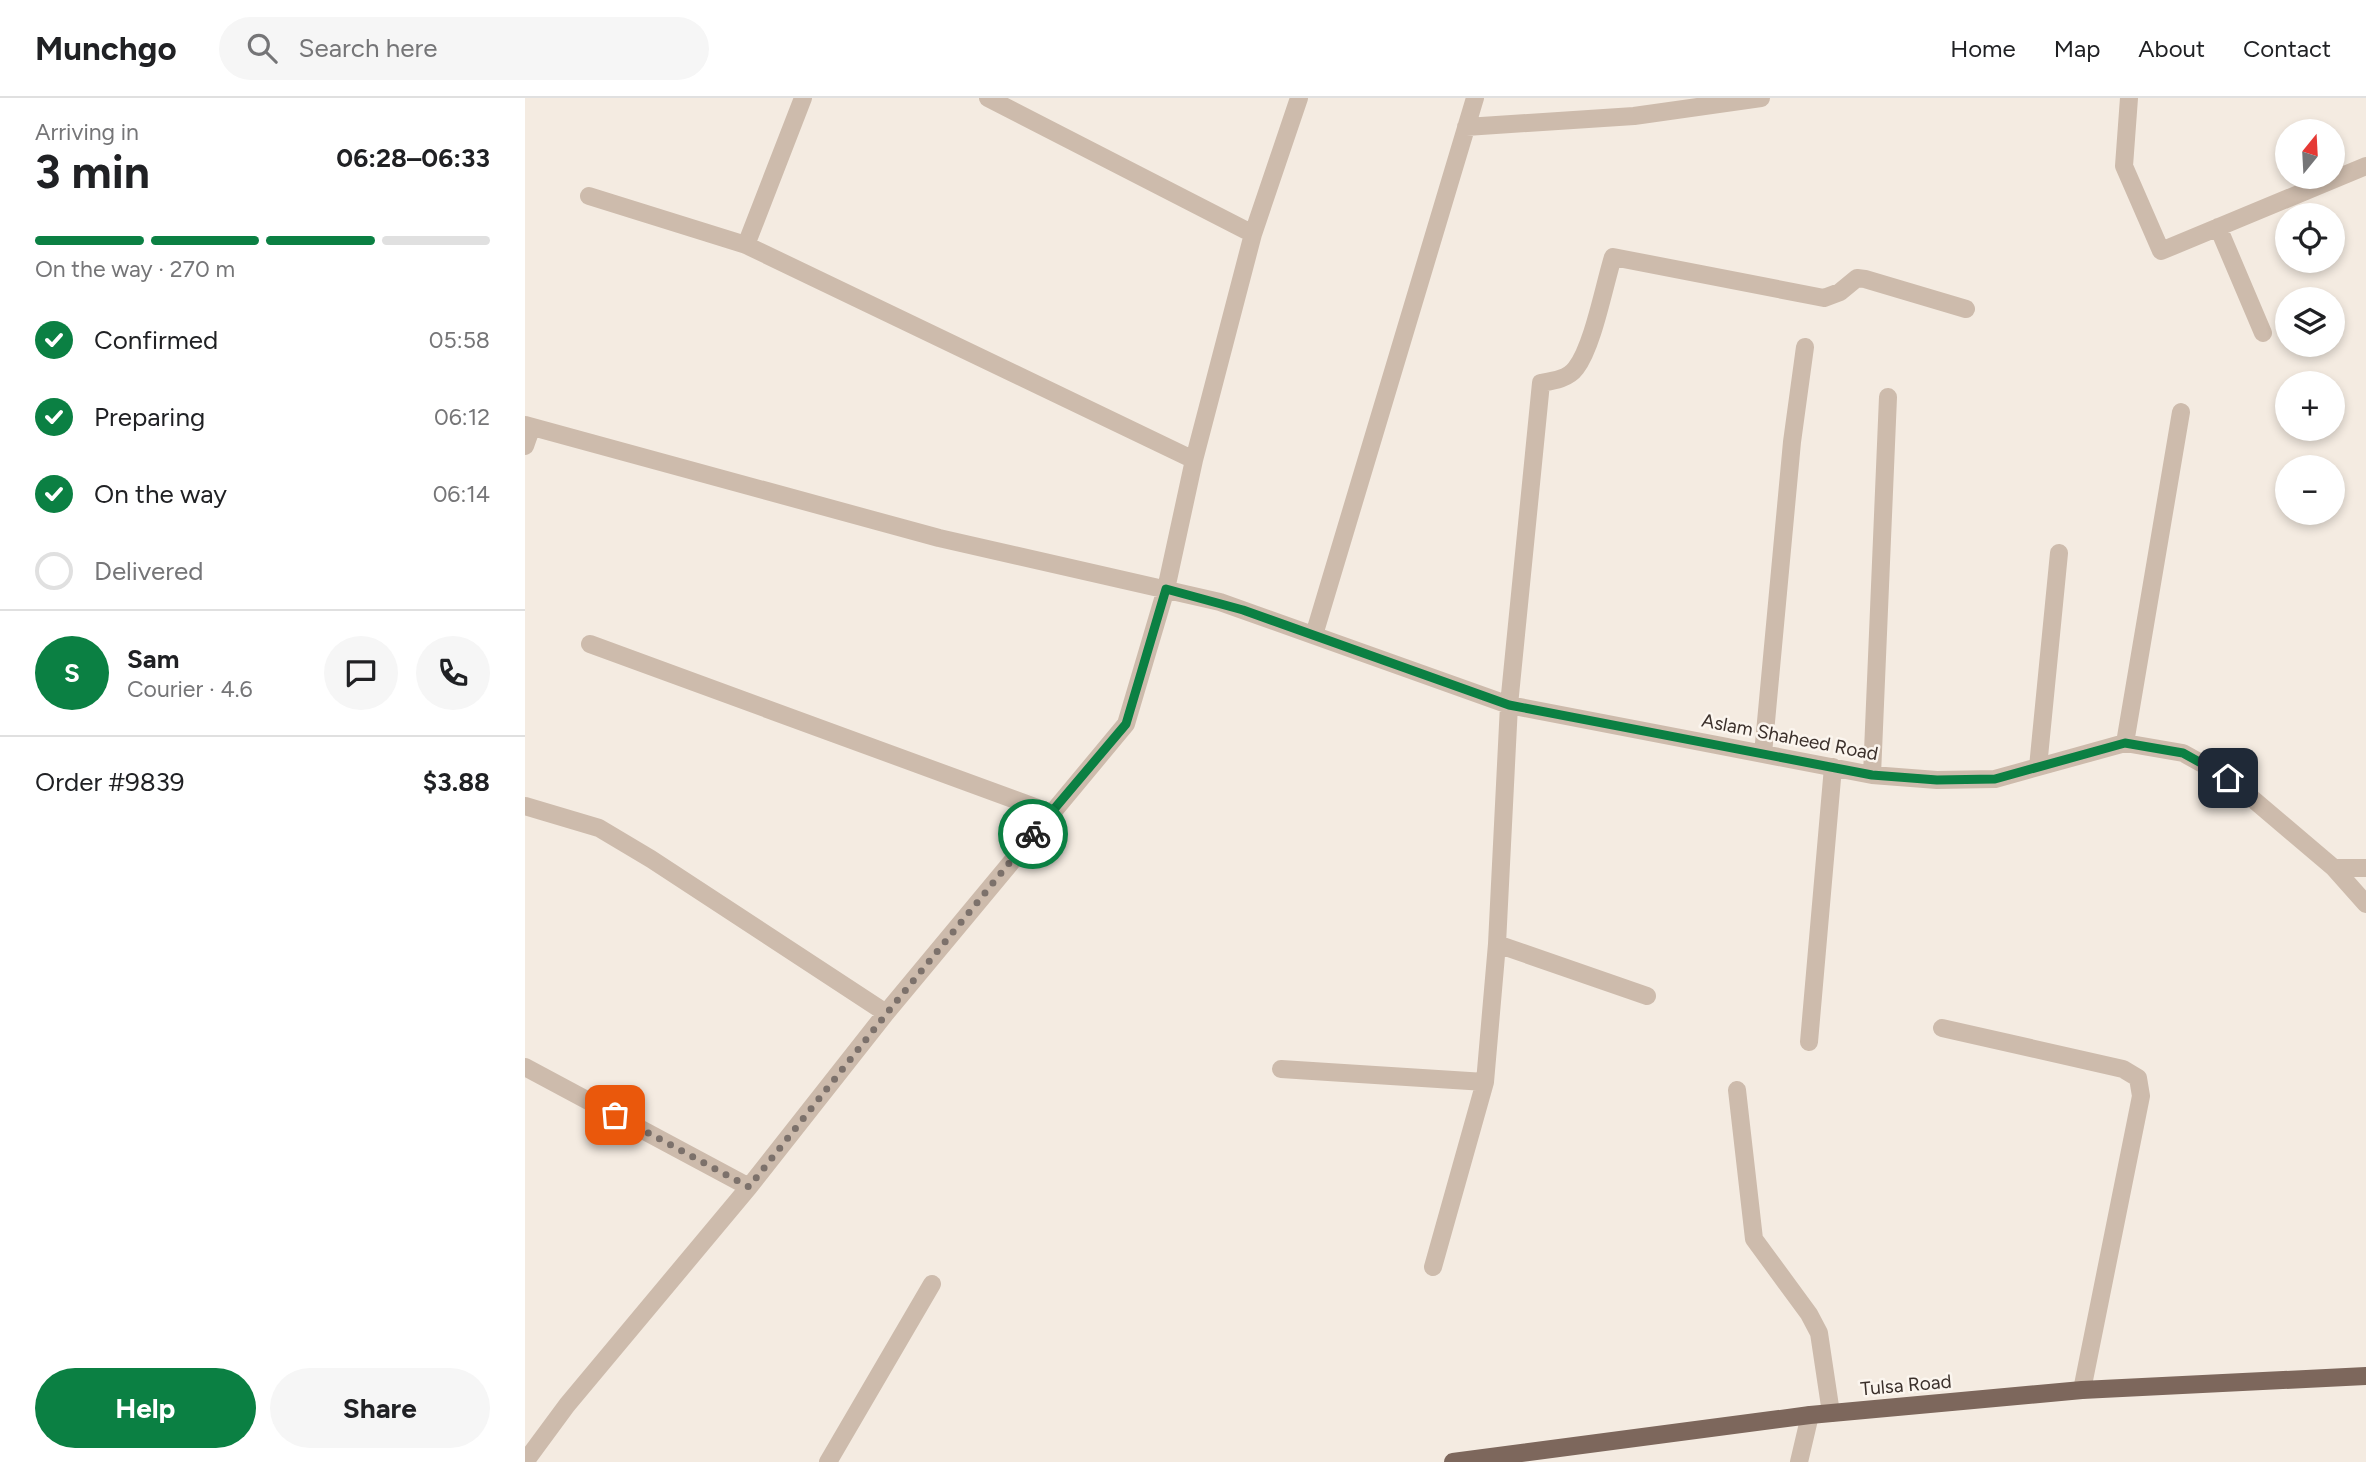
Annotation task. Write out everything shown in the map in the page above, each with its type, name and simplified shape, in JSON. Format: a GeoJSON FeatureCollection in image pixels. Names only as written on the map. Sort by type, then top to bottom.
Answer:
{"type":"FeatureCollection","features":[{"type":"Feature","properties":{"kind":"main road","name":"Tulsa Road"},"geometry":{"type":"LineString","coordinates":[[1453,1462],[1831,1413],[2082,1390],[2366,1376]]}},
{"type":"Feature","properties":{"kind":"street"},"geometry":{"type":"LineString","coordinates":[[745,245],[803,98]]}},
{"type":"Feature","properties":{"kind":"street"},"geometry":{"type":"LineString","coordinates":[[988,98],[1254,234]]}},
{"type":"Feature","properties":{"kind":"street"},"geometry":{"type":"LineString","coordinates":[[525,1462],[567,1405],[749,1187],[887,1013],[1126,724],[1166,589],[1194,460],[1254,234],[1299,98]]}},
{"type":"Feature","properties":{"kind":"street"},"geometry":{"type":"LineString","coordinates":[[1314,635],[1475,98]]}},
{"type":"Feature","properties":{"kind":"street"},"geometry":{"type":"LineString","coordinates":[[1466,127],[1633,116],[1761,98]]}},
{"type":"Feature","properties":{"kind":"street"},"geometry":{"type":"LineString","coordinates":[[2129,98],[2124,166],[2161,251],[2366,166]]}},
{"type":"Feature","properties":{"kind":"street"},"geometry":{"type":"LineString","coordinates":[[589,196],[745,245],[1194,460]]}},
{"type":"Feature","properties":{"kind":"street"},"geometry":{"type":"LineString","coordinates":[[2218,226],[2263,333]]}},
{"type":"Feature","properties":{"kind":"street"},"geometry":{"type":"LineString","coordinates":[[1433,1267],[1485,1082],[1497,944],[1509,705],[1541,383],[1564,377],[1575,370],[1584,354],[1613,257],[1824,298],[1840,292],[1857,278],[1865,279],[1966,309]]}},
{"type":"Feature","properties":{"kind":"street"},"geometry":{"type":"LineString","coordinates":[[1763,754],[1792,442],[1805,347]]}},
{"type":"Feature","properties":{"kind":"street"},"geometry":{"type":"LineString","coordinates":[[1872,775],[1888,397]]}},
{"type":"Feature","properties":{"kind":"street"},"geometry":{"type":"LineString","coordinates":[[2125,743],[2181,412]]}},
{"type":"Feature","properties":{"kind":"street"},"geometry":{"type":"LineString","coordinates":[[525,446],[528,427]]}},
{"type":"Feature","properties":{"kind":"street","name":"Aslam Shaheed Road"},"geometry":{"type":"LineString","coordinates":[[528,427],[939,538],[1220,602],[1509,705],[1872,775],[1937,780],[1995,779],[2125,743],[2183,753],[2228,778],[2334,868],[2366,904]]}},
{"type":"Feature","properties":{"kind":"street"},"geometry":{"type":"LineString","coordinates":[[2038,767],[2059,553]]}},
{"type":"Feature","properties":{"kind":"street"},"geometry":{"type":"LineString","coordinates":[[590,644],[1051,813]]}},
{"type":"Feature","properties":{"kind":"street"},"geometry":{"type":"LineString","coordinates":[[1809,1042],[1833,767]]}},
{"type":"Feature","properties":{"kind":"street"},"geometry":{"type":"LineString","coordinates":[[525,806],[609,834],[887,1013]]}},
{"type":"Feature","properties":{"kind":"street"},"geometry":{"type":"LineString","coordinates":[[2334,868],[2366,868]]}},
{"type":"Feature","properties":{"kind":"street"},"geometry":{"type":"LineString","coordinates":[[1497,944],[1647,996]]}},
{"type":"Feature","properties":{"kind":"street"},"geometry":{"type":"LineString","coordinates":[[1941,1028],[2123,1069],[2138,1078],[2141,1096],[2082,1390]]}},
{"type":"Feature","properties":{"kind":"street"},"geometry":{"type":"LineString","coordinates":[[525,1067],[749,1187]]}},
{"type":"Feature","properties":{"kind":"street"},"geometry":{"type":"LineString","coordinates":[[1281,1069],[1485,1082]]}},
{"type":"Feature","properties":{"kind":"street"},"geometry":{"type":"LineString","coordinates":[[1737,1090],[1754,1239],[1809,1314],[1819,1333],[1831,1413]]}},
{"type":"Feature","properties":{"kind":"street"},"geometry":{"type":"LineString","coordinates":[[828,1462],[932,1284]]}},
{"type":"Feature","properties":{"kind":"street"},"geometry":{"type":"LineString","coordinates":[[1799,1462],[1810,1415]]}},
{"type":"Feature","properties":{"kind":"way so far"},"geometry":{"type":"LineString","coordinates":[[615,1115],[749,1187],[1033,834]]}},
{"type":"Feature","properties":{"kind":"route"},"geometry":{"type":"LineString","coordinates":[[1033,834],[1126,724],[1166,589],[1220,602],[1509,705],[1872,775],[1937,780],[1995,779],[2125,743],[2183,753],[2228,778]]}}]}
